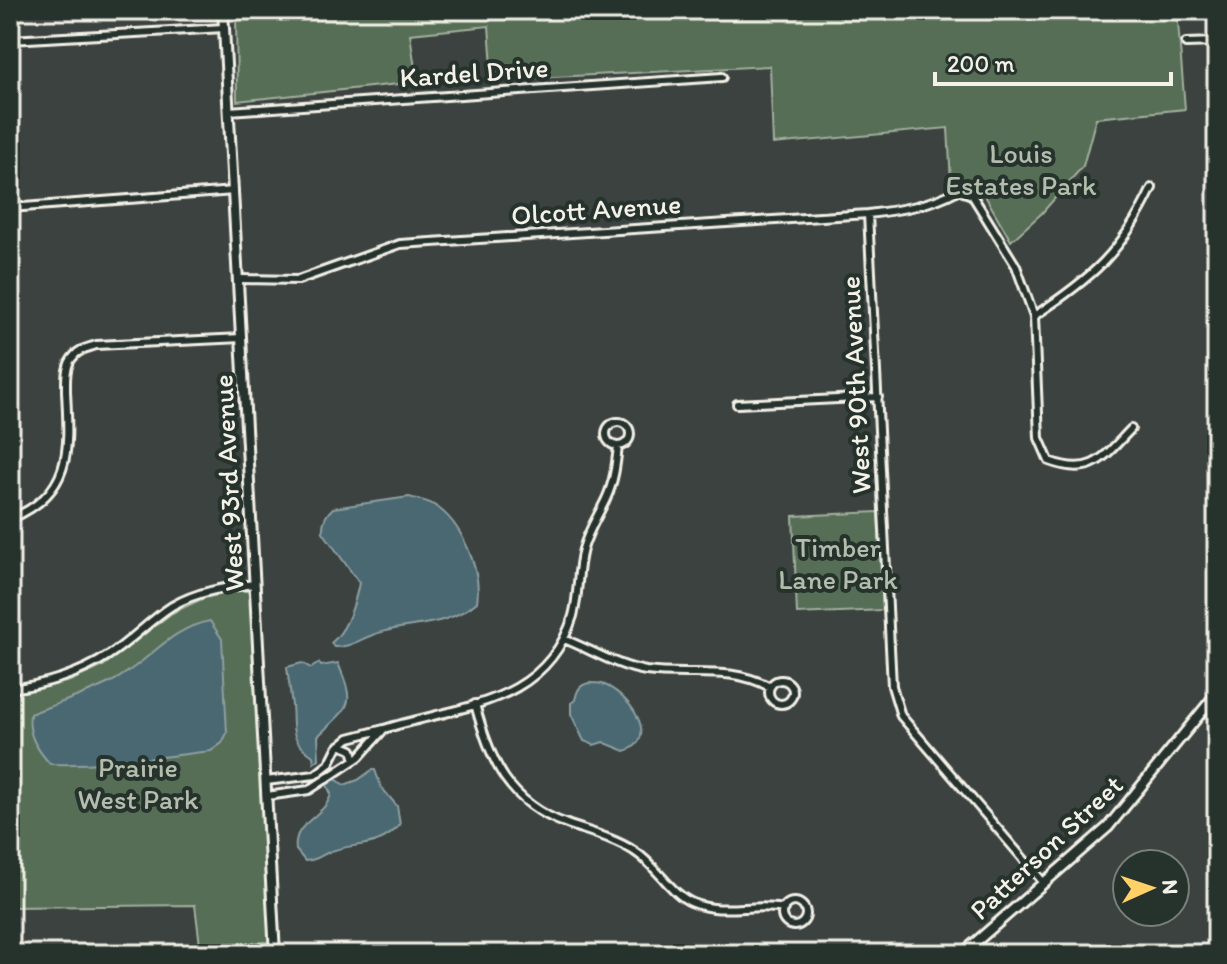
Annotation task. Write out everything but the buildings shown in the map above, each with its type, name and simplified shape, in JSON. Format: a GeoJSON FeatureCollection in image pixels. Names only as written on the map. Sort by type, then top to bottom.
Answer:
{"type":"FeatureCollection","features":[{"type":"Feature","properties":{"kind":"street","name":"West 93rd Avenue"},"geometry":{"type":"LineString","coordinates":[[223,10],[275,954]]}},
{"type":"Feature","properties":{"kind":"street"},"geometry":{"type":"LineString","coordinates":[[10,40],[224,28]]}},
{"type":"Feature","properties":{"kind":"street"},"geometry":{"type":"LineString","coordinates":[[1186,43],[1217,42]]}},
{"type":"Feature","properties":{"kind":"street","name":"Kardel Drive"},"geometry":{"type":"LineString","coordinates":[[229,111],[722,77]]}},
{"type":"Feature","properties":{"kind":"street"},"geometry":{"type":"LineString","coordinates":[[1131,429],[1109,452],[1086,468],[1070,469],[1049,461],[1039,438],[1034,316],[1075,289],[1118,248],[1152,188]]}},
{"type":"Feature","properties":{"kind":"street","name":"Olcott Avenue"},"geometry":{"type":"LineString","coordinates":[[240,279],[298,280],[400,244],[868,214],[908,210],[958,190],[972,195],[1016,266],[1034,316]]}},
{"type":"Feature","properties":{"kind":"street"},"geometry":{"type":"LineString","coordinates":[[10,208],[234,191]]}},
{"type":"Feature","properties":{"kind":"street","name":"West 90th Avenue"},"geometry":{"type":"LineString","coordinates":[[868,214],[892,686],[901,716],[1045,884]]}},
{"type":"Feature","properties":{"kind":"street"},"geometry":{"type":"LineString","coordinates":[[10,519],[39,504],[62,474],[68,457],[66,380],[68,365],[75,354],[96,345],[242,338]]}},
{"type":"Feature","properties":{"kind":"street"},"geometry":{"type":"LineString","coordinates":[[737,404],[878,397]]}},
{"type":"Feature","properties":{"kind":"street"},"geometry":{"type":"LineString","coordinates":[[617,421],[624,423],[631,433],[626,443],[618,446],[610,443],[606,432],[609,425],[617,421]]}},
{"type":"Feature","properties":{"kind":"street"},"geometry":{"type":"LineString","coordinates":[[267,796],[309,790],[324,774],[340,745],[355,735],[506,695],[536,674],[564,639],[578,597],[582,552],[610,491],[618,446]]}},
{"type":"Feature","properties":{"kind":"street"},"geometry":{"type":"LineString","coordinates":[[10,689],[48,682],[107,657],[187,598],[223,587],[255,584]]}},
{"type":"Feature","properties":{"kind":"street"},"geometry":{"type":"LineString","coordinates":[[564,639],[602,658],[646,671],[721,671],[749,677],[770,687]]}},
{"type":"Feature","properties":{"kind":"street"},"geometry":{"type":"LineString","coordinates":[[779,680],[787,682],[793,692],[791,699],[781,705],[773,702],[769,695],[770,687],[779,680]]}},
{"type":"Feature","properties":{"kind":"street","name":"Patterson Street"},"geometry":{"type":"LineString","coordinates":[[962,954],[1108,827],[1217,693]]}},
{"type":"Feature","properties":{"kind":"street"},"geometry":{"type":"LineString","coordinates":[[475,704],[489,752],[499,771],[512,789],[544,815],[632,849],[692,903],[722,909],[771,906],[784,909]]}},
{"type":"Feature","properties":{"kind":"street"},"geometry":{"type":"LineString","coordinates":[[266,781],[324,774],[355,760],[384,729]]}},
{"type":"Feature","properties":{"kind":"street"},"geometry":{"type":"LineString","coordinates":[[340,745],[352,750],[355,760]]}},
{"type":"Feature","properties":{"kind":"green space","name":"Louis Estates Park"},"geometry":{"type":"Polygon","coordinates":[[[236,10],[1177,10],[1185,109],[1096,118],[1083,166],[1042,213],[1011,241],[976,180],[951,183],[948,128],[773,144],[770,66],[493,80],[489,26],[410,34],[417,82],[237,101],[236,10]]]}},
{"type":"Feature","properties":{"kind":"green space","name":"Timber Lane Park"},"geometry":{"type":"Polygon","coordinates":[[[878,512],[883,610],[797,614],[793,516],[878,512]]]}},
{"type":"Feature","properties":{"kind":"green space","name":"Prairie West Park"},"geometry":{"type":"Polygon","coordinates":[[[247,591],[253,600],[269,942],[200,945],[195,905],[10,907],[10,794],[17,758],[14,694],[70,681],[102,667],[172,613],[204,598],[247,591]]]}},
{"type":"Feature","properties":{"kind":"water"},"geometry":{"type":"Polygon","coordinates":[[[409,497],[434,505],[461,535],[473,562],[477,602],[444,620],[382,632],[347,646],[334,647],[331,643],[346,624],[359,583],[323,532],[328,513],[333,508],[409,497]]]}},
{"type":"Feature","properties":{"kind":"water"},"geometry":{"type":"Polygon","coordinates":[[[210,621],[222,639],[227,733],[222,743],[211,751],[110,762],[50,764],[34,741],[30,714],[111,682],[182,631],[210,621]]]}},
{"type":"Feature","properties":{"kind":"water"},"geometry":{"type":"Polygon","coordinates":[[[302,663],[311,668],[319,663],[321,666],[338,663],[347,688],[344,710],[318,736],[319,759],[314,763],[313,756],[298,743],[293,730],[287,667],[302,663]]]}},
{"type":"Feature","properties":{"kind":"water"},"geometry":{"type":"Polygon","coordinates":[[[589,683],[611,688],[630,705],[641,726],[641,736],[636,745],[625,751],[603,742],[594,745],[584,741],[571,714],[571,703],[581,687],[589,683]]]}},
{"type":"Feature","properties":{"kind":"water"},"geometry":{"type":"Polygon","coordinates":[[[375,770],[381,787],[397,806],[400,825],[383,839],[305,861],[296,850],[296,840],[304,826],[328,802],[331,794],[327,785],[336,779],[344,785],[375,770]]]}}]}
